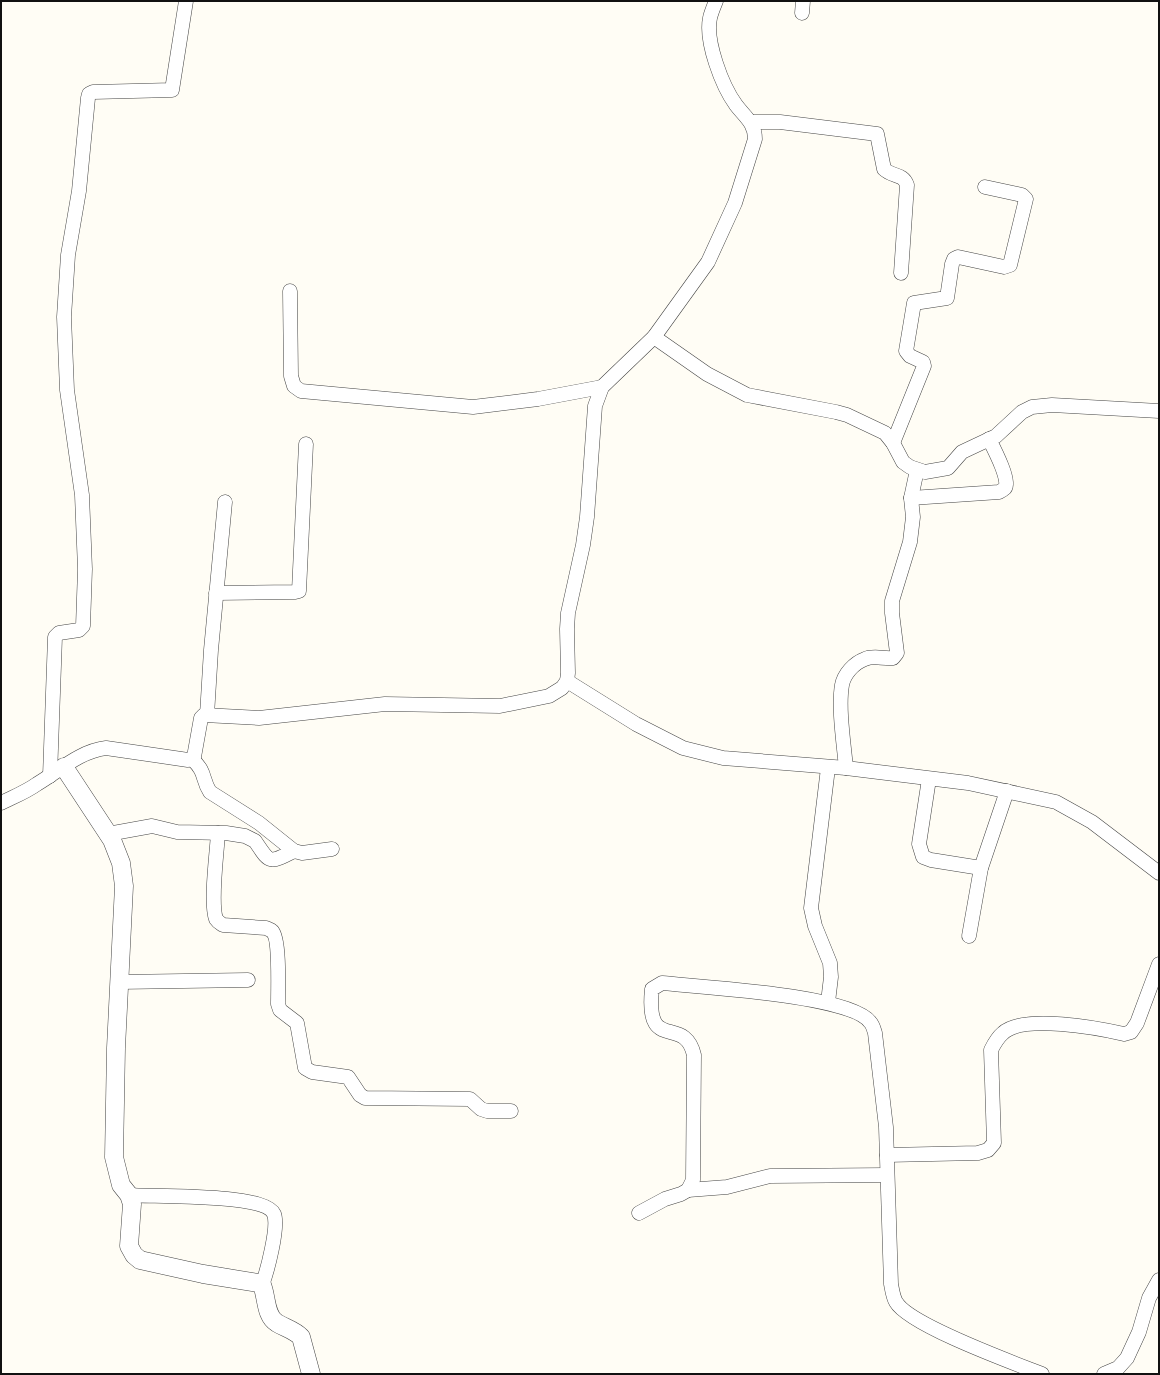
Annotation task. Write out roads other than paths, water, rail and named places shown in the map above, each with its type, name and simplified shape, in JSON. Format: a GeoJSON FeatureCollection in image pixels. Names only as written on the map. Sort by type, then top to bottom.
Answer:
{"type":"FeatureCollection","features":[{"type":"Feature","properties":{"kind":"street"},"geometry":{"type":"LineString","coordinates":[[186,1],[172,90],[93,92],[89,94],[88,98],[79,191],[68,255],[64,317],[67,390],[82,495],[85,569],[83,626],[78,630],[59,633],[55,637],[57,771],[108,834],[117,850],[124,886],[119,982],[114,1157],[121,1185],[129,1195],[132,1204],[130,1246],[134,1255],[140,1260],[262,1285]]}},
{"type":"Feature","properties":{"kind":"street"},"geometry":{"type":"LineString","coordinates":[[192,759],[194,757],[201,718],[207,715],[250,719],[385,704],[500,706],[549,696],[562,688],[567,681],[568,612],[583,545],[587,517],[595,406],[602,387],[654,337],[708,262],[722,235],[735,203],[755,138],[755,130],[751,122],[736,104],[716,67],[709,19],[716,1]]}},
{"type":"Feature","properties":{"kind":"street"},"geometry":{"type":"LineString","coordinates":[[751,122],[780,122],[877,134],[884,169],[888,173],[901,177],[907,185],[902,273]]}},
{"type":"Feature","properties":{"kind":"street"},"geometry":{"type":"LineString","coordinates":[[893,443],[924,366],[924,362],[910,356],[906,351],[914,304],[947,298],[952,264],[954,259],[958,257],[1004,267],[1010,265],[1026,199],[1022,196],[985,187]]}},
{"type":"Feature","properties":{"kind":"street"},"geometry":{"type":"LineString","coordinates":[[290,291],[291,376],[294,386],[301,391],[473,407],[538,399],[602,387]]}},
{"type":"Feature","properties":{"kind":"street"},"geometry":{"type":"LineString","coordinates":[[654,337],[707,374],[746,395],[836,412],[877,428],[893,443],[903,462],[917,470],[925,472],[948,468],[962,452],[1002,432],[1022,412],[1040,405],[1159,411]]}},
{"type":"Feature","properties":{"kind":"street"},"geometry":{"type":"LineString","coordinates":[[912,498],[999,492],[1004,489],[1006,486],[1001,463],[989,439]]}},
{"type":"Feature","properties":{"kind":"street"},"geometry":{"type":"LineString","coordinates":[[216,593],[299,591],[306,444]]}},
{"type":"Feature","properties":{"kind":"street"},"geometry":{"type":"LineString","coordinates":[[846,768],[841,702],[842,686],[850,669],[858,662],[870,657],[887,658],[896,656],[892,601],[910,542],[912,498],[917,470]]}},
{"type":"Feature","properties":{"kind":"street"},"geometry":{"type":"LineString","coordinates":[[207,715],[216,593],[225,502]]}},
{"type":"Feature","properties":{"kind":"street"},"geometry":{"type":"LineString","coordinates":[[567,681],[636,724],[683,748],[723,758],[828,768],[846,768],[968,783],[1056,802],[1092,822],[1159,872]]}},
{"type":"Feature","properties":{"kind":"street"},"geometry":{"type":"LineString","coordinates":[[1,803],[21,794],[88,752],[106,748],[188,760],[192,759]]}},
{"type":"Feature","properties":{"kind":"street"},"geometry":{"type":"LineString","coordinates":[[192,759],[200,767],[204,774],[206,786],[210,792],[259,824],[294,851],[302,853],[332,849]]}},
{"type":"Feature","properties":{"kind":"street"},"geometry":{"type":"LineString","coordinates":[[828,768],[811,908],[815,926],[830,963],[831,977],[828,1002]]}},
{"type":"Feature","properties":{"kind":"street"},"geometry":{"type":"LineString","coordinates":[[929,779],[919,844],[923,857],[931,860],[981,868]]}},
{"type":"Feature","properties":{"kind":"street"},"geometry":{"type":"LineString","coordinates":[[969,936],[981,868],[1007,791]]}},
{"type":"Feature","properties":{"kind":"street"},"geometry":{"type":"LineString","coordinates":[[108,834],[152,826],[177,832],[218,833],[245,836],[255,841],[262,854],[268,859],[276,859],[294,851]]}},
{"type":"Feature","properties":{"kind":"street"},"geometry":{"type":"LineString","coordinates":[[218,833],[214,899],[216,917],[218,922],[223,924],[266,928],[272,931],[276,937],[278,1004],[280,1010],[297,1023],[305,1068],[312,1072],[348,1077],[360,1095],[364,1098],[470,1099],[481,1109],[487,1111],[511,1111]]}},
{"type":"Feature","properties":{"kind":"street"},"geometry":{"type":"LineString","coordinates":[[887,1155],[978,1153],[988,1150],[994,1143],[991,1050],[995,1041],[1004,1032],[1020,1024],[1053,1024],[1124,1034],[1131,1032],[1137,1023],[1159,964]]}},
{"type":"Feature","properties":{"kind":"street"},"geometry":{"type":"LineString","coordinates":[[119,982],[248,980]]}},
{"type":"Feature","properties":{"kind":"street"},"geometry":{"type":"LineString","coordinates":[[688,1190],[693,1180],[694,1055],[692,1044],[685,1037],[661,1030],[654,1025],[651,1016],[652,989],[662,983],[793,997],[828,1002],[861,1015],[870,1022],[873,1028],[878,1053],[886,1127],[891,1284],[896,1302],[906,1312],[948,1336],[1042,1374]]}},
{"type":"Feature","properties":{"kind":"street"},"geometry":{"type":"LineString","coordinates":[[639,1213],[665,1199],[688,1190],[727,1187],[770,1176],[887,1175]]}},
{"type":"Feature","properties":{"kind":"street"},"geometry":{"type":"LineString","coordinates":[[129,1195],[209,1197],[262,1204],[270,1209],[274,1214],[275,1222],[267,1270],[262,1285],[271,1317],[276,1323],[297,1333],[301,1337],[310,1374]]}},
{"type":"Feature","properties":{"kind":"street"},"geometry":{"type":"LineString","coordinates":[[1104,1374],[1118,1368],[1127,1358],[1139,1332],[1149,1298],[1159,1280]]}}]}
